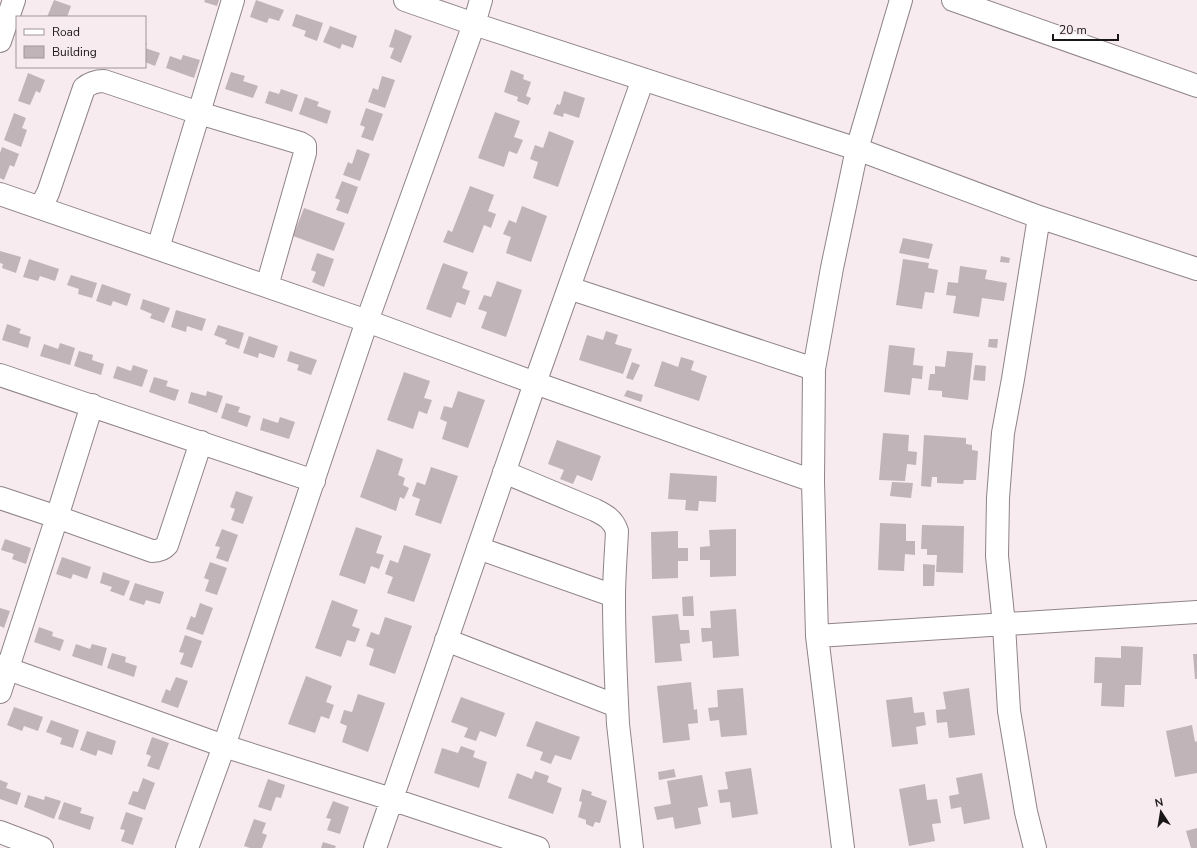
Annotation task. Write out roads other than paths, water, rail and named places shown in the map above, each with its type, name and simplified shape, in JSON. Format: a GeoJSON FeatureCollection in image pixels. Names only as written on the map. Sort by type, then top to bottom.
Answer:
{"type":"FeatureCollection","features":[{"type":"Feature","properties":{"kind":"street"},"geometry":{"type":"LineString","coordinates":[[0,41],[14,0]]}},
{"type":"Feature","properties":{"kind":"street"},"geometry":{"type":"LineString","coordinates":[[158,248],[233,0]]}},
{"type":"Feature","properties":{"kind":"street"},"geometry":{"type":"LineString","coordinates":[[405,0],[857,149],[1039,217],[1197,269]]}},
{"type":"Feature","properties":{"kind":"street"},"geometry":{"type":"LineString","coordinates":[[186,848],[224,746],[367,321],[474,24],[481,0]]}},
{"type":"Feature","properties":{"kind":"street"},"geometry":{"type":"LineString","coordinates":[[843,848],[817,636],[812,481],[814,369],[832,268],[857,149],[901,0]]}},
{"type":"Feature","properties":{"kind":"street"},"geometry":{"type":"LineString","coordinates":[[954,0],[1197,86]]}},
{"type":"Feature","properties":{"kind":"street"},"geometry":{"type":"LineString","coordinates":[[375,848],[535,383],[643,79]]}},
{"type":"Feature","properties":{"kind":"street"},"geometry":{"type":"LineString","coordinates":[[40,208],[48,193],[84,88],[89,84],[98,81],[104,81],[199,113],[300,143],[305,146],[306,153],[267,286]]}},
{"type":"Feature","properties":{"kind":"street"},"geometry":{"type":"LineString","coordinates":[[0,194],[367,321],[535,383],[812,481]]}},
{"type":"Feature","properties":{"kind":"street"},"geometry":{"type":"LineString","coordinates":[[1035,848],[1026,812],[1009,711],[1004,625],[997,556],[998,498],[1003,433],[1039,217]]}},
{"type":"Feature","properties":{"kind":"street"},"geometry":{"type":"LineString","coordinates":[[569,288],[814,369]]}},
{"type":"Feature","properties":{"kind":"street"},"geometry":{"type":"LineString","coordinates":[[0,374],[314,481]]}},
{"type":"Feature","properties":{"kind":"street"},"geometry":{"type":"LineString","coordinates":[[0,692],[4,668],[57,517],[92,405]]}},
{"type":"Feature","properties":{"kind":"street"},"geometry":{"type":"LineString","coordinates":[[0,498],[152,551],[156,551],[167,545],[200,442]]}},
{"type":"Feature","properties":{"kind":"street"},"geometry":{"type":"LineString","coordinates":[[504,472],[605,515],[612,520],[617,531],[614,596],[617,706],[632,848]]}},
{"type":"Feature","properties":{"kind":"street"},"geometry":{"type":"LineString","coordinates":[[478,548],[614,596]]}},
{"type":"Feature","properties":{"kind":"street"},"geometry":{"type":"LineString","coordinates":[[817,636],[1197,612]]}},
{"type":"Feature","properties":{"kind":"street"},"geometry":{"type":"LineString","coordinates":[[446,640],[617,706]]}},
{"type":"Feature","properties":{"kind":"street"},"geometry":{"type":"LineString","coordinates":[[4,668],[224,746],[538,848]]}},
{"type":"Feature","properties":{"kind":"street"},"geometry":{"type":"LineString","coordinates":[[0,832],[42,848]]}}]}
